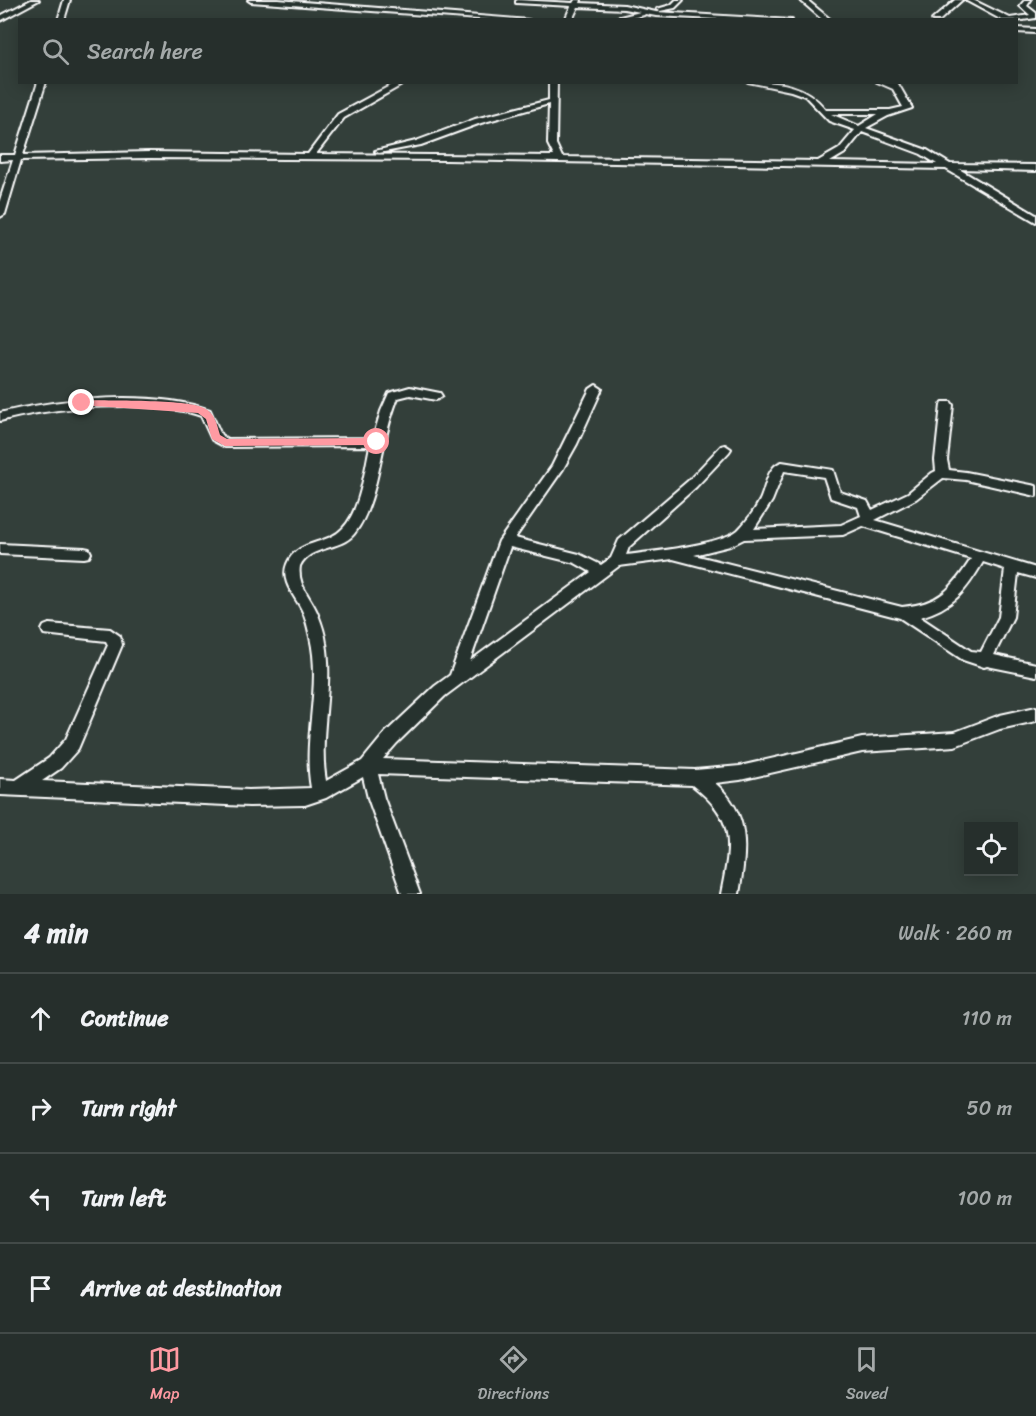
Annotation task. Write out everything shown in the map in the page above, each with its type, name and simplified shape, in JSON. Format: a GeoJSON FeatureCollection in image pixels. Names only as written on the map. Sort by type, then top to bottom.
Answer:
{"type":"FeatureCollection","features":[{"type":"Feature","properties":{"kind":"street"},"geometry":{"type":"LineString","coordinates":[[0,19],[36,0]]}},
{"type":"Feature","properties":{"kind":"street"},"geometry":{"type":"LineString","coordinates":[[62,18],[67,0]]}},
{"type":"Feature","properties":{"kind":"street"},"geometry":{"type":"LineString","coordinates":[[251,0],[500,18]]}},
{"type":"Feature","properties":{"kind":"street"},"geometry":{"type":"LineString","coordinates":[[623,0],[636,9],[648,13]]}},
{"type":"Feature","properties":{"kind":"street"},"geometry":{"type":"LineString","coordinates":[[517,1],[577,2],[636,9],[670,8],[680,0]]}},
{"type":"Feature","properties":{"kind":"street"},"geometry":{"type":"LineString","coordinates":[[803,0],[826,18]]}},
{"type":"Feature","properties":{"kind":"street"},"geometry":{"type":"LineString","coordinates":[[937,18],[959,0]]}},
{"type":"Feature","properties":{"kind":"street"},"geometry":{"type":"LineString","coordinates":[[968,0],[1006,18]]}},
{"type":"Feature","properties":{"kind":"street"},"geometry":{"type":"LineString","coordinates":[[1018,19],[1035,16],[1023,6],[1028,0]]}},
{"type":"Feature","properties":{"kind":"street"},"geometry":{"type":"LineString","coordinates":[[517,1],[527,18]]}},
{"type":"Feature","properties":{"kind":"street"},"geometry":{"type":"LineString","coordinates":[[569,18],[577,2]]}},
{"type":"Feature","properties":{"kind":"street"},"geometry":{"type":"LineString","coordinates":[[622,18],[648,13],[749,18]]}},
{"type":"Feature","properties":{"kind":"street"},"geometry":{"type":"LineString","coordinates":[[1022,30],[1036,31]]}},
{"type":"Feature","properties":{"kind":"street"},"geometry":{"type":"LineString","coordinates":[[1022,30],[1036,38]]}},
{"type":"Feature","properties":{"kind":"street"},"geometry":{"type":"LineString","coordinates":[[1,210],[41,84]]}},
{"type":"Feature","properties":{"kind":"street"},"geometry":{"type":"LineString","coordinates":[[310,156],[341,116],[400,84]]}},
{"type":"Feature","properties":{"kind":"street"},"geometry":{"type":"LineString","coordinates":[[553,84],[552,144],[559,159]]}},
{"type":"Feature","properties":{"kind":"street"},"geometry":{"type":"LineString","coordinates":[[761,84],[804,93],[812,98],[822,112],[844,125],[924,152],[1036,219]]}},
{"type":"Feature","properties":{"kind":"street"},"geometry":{"type":"LineString","coordinates":[[820,164],[842,151],[858,129],[909,106],[895,85]]}},
{"type":"Feature","properties":{"kind":"street"},"geometry":{"type":"LineString","coordinates":[[333,156],[412,145],[478,121],[553,101]]}},
{"type":"Feature","properties":{"kind":"street"},"geometry":{"type":"LineString","coordinates":[[822,112],[893,112]]}},
{"type":"Feature","properties":{"kind":"street"},"geometry":{"type":"LineString","coordinates":[[0,158],[333,156],[1036,168]]}},
{"type":"Feature","properties":{"kind":"street"},"geometry":{"type":"LineString","coordinates":[[457,677],[506,541],[557,469],[596,389]]}},
{"type":"Feature","properties":{"kind":"street"},"geometry":{"type":"LineString","coordinates":[[320,793],[313,760],[322,702],[322,662],[314,622],[292,579],[293,566],[305,551],[330,544],[350,530],[393,396],[410,391],[436,396]]}},
{"type":"Feature","properties":{"kind":"street"},"geometry":{"type":"LineString","coordinates":[[0,417],[22,411],[82,403],[176,406],[195,408],[206,413],[216,437],[225,442],[377,442]]}},
{"type":"Feature","properties":{"kind":"street"},"geometry":{"type":"LineString","coordinates":[[943,474],[941,460],[946,405]]}},
{"type":"Feature","properties":{"kind":"street"},"geometry":{"type":"LineString","coordinates":[[616,561],[624,544],[692,484],[725,449]]}},
{"type":"Feature","properties":{"kind":"street"},"geometry":{"type":"LineString","coordinates":[[0,787],[249,798],[288,798],[320,793],[368,766],[420,709],[457,677],[616,561],[675,554],[730,541],[742,534],[757,516],[782,466],[829,473],[835,495],[863,504],[866,519]]}},
{"type":"Feature","properties":{"kind":"street"},"geometry":{"type":"LineString","coordinates":[[742,534],[834,532],[912,496],[936,476],[943,474],[966,476],[1036,491]]}},
{"type":"Feature","properties":{"kind":"street"},"geometry":{"type":"LineString","coordinates":[[866,519],[1036,573]]}},
{"type":"Feature","properties":{"kind":"street"},"geometry":{"type":"LineString","coordinates":[[506,541],[579,559],[600,571]]}},
{"type":"Feature","properties":{"kind":"street"},"geometry":{"type":"LineString","coordinates":[[0,549],[84,553]]}},
{"type":"Feature","properties":{"kind":"street"},"geometry":{"type":"LineString","coordinates":[[675,554],[902,613],[968,656],[984,661],[1036,669]]}},
{"type":"Feature","properties":{"kind":"street"},"geometry":{"type":"LineString","coordinates":[[902,613],[932,610],[943,604],[964,580],[980,555]]}},
{"type":"Feature","properties":{"kind":"street"},"geometry":{"type":"LineString","coordinates":[[984,661],[1006,617],[1012,565]]}},
{"type":"Feature","properties":{"kind":"street"},"geometry":{"type":"LineString","coordinates":[[18,788],[55,763],[72,744],[115,645],[113,636],[106,634],[49,630]]}},
{"type":"Feature","properties":{"kind":"street"},"geometry":{"type":"LineString","coordinates":[[368,766],[695,778],[740,773],[862,745],[955,739],[1000,722],[1036,714]]}},
{"type":"Feature","properties":{"kind":"street"},"geometry":{"type":"LineString","coordinates":[[368,766],[376,798],[411,894]]}},
{"type":"Feature","properties":{"kind":"street"},"geometry":{"type":"LineString","coordinates":[[695,778],[726,804],[735,826],[736,862],[730,894]]}},
{"type":"Feature","properties":{"kind":"route"},"geometry":{"type":"LineString","coordinates":[[82,403],[195,408],[209,415],[216,437],[219,441],[225,442],[290,440],[377,442]]}}]}
